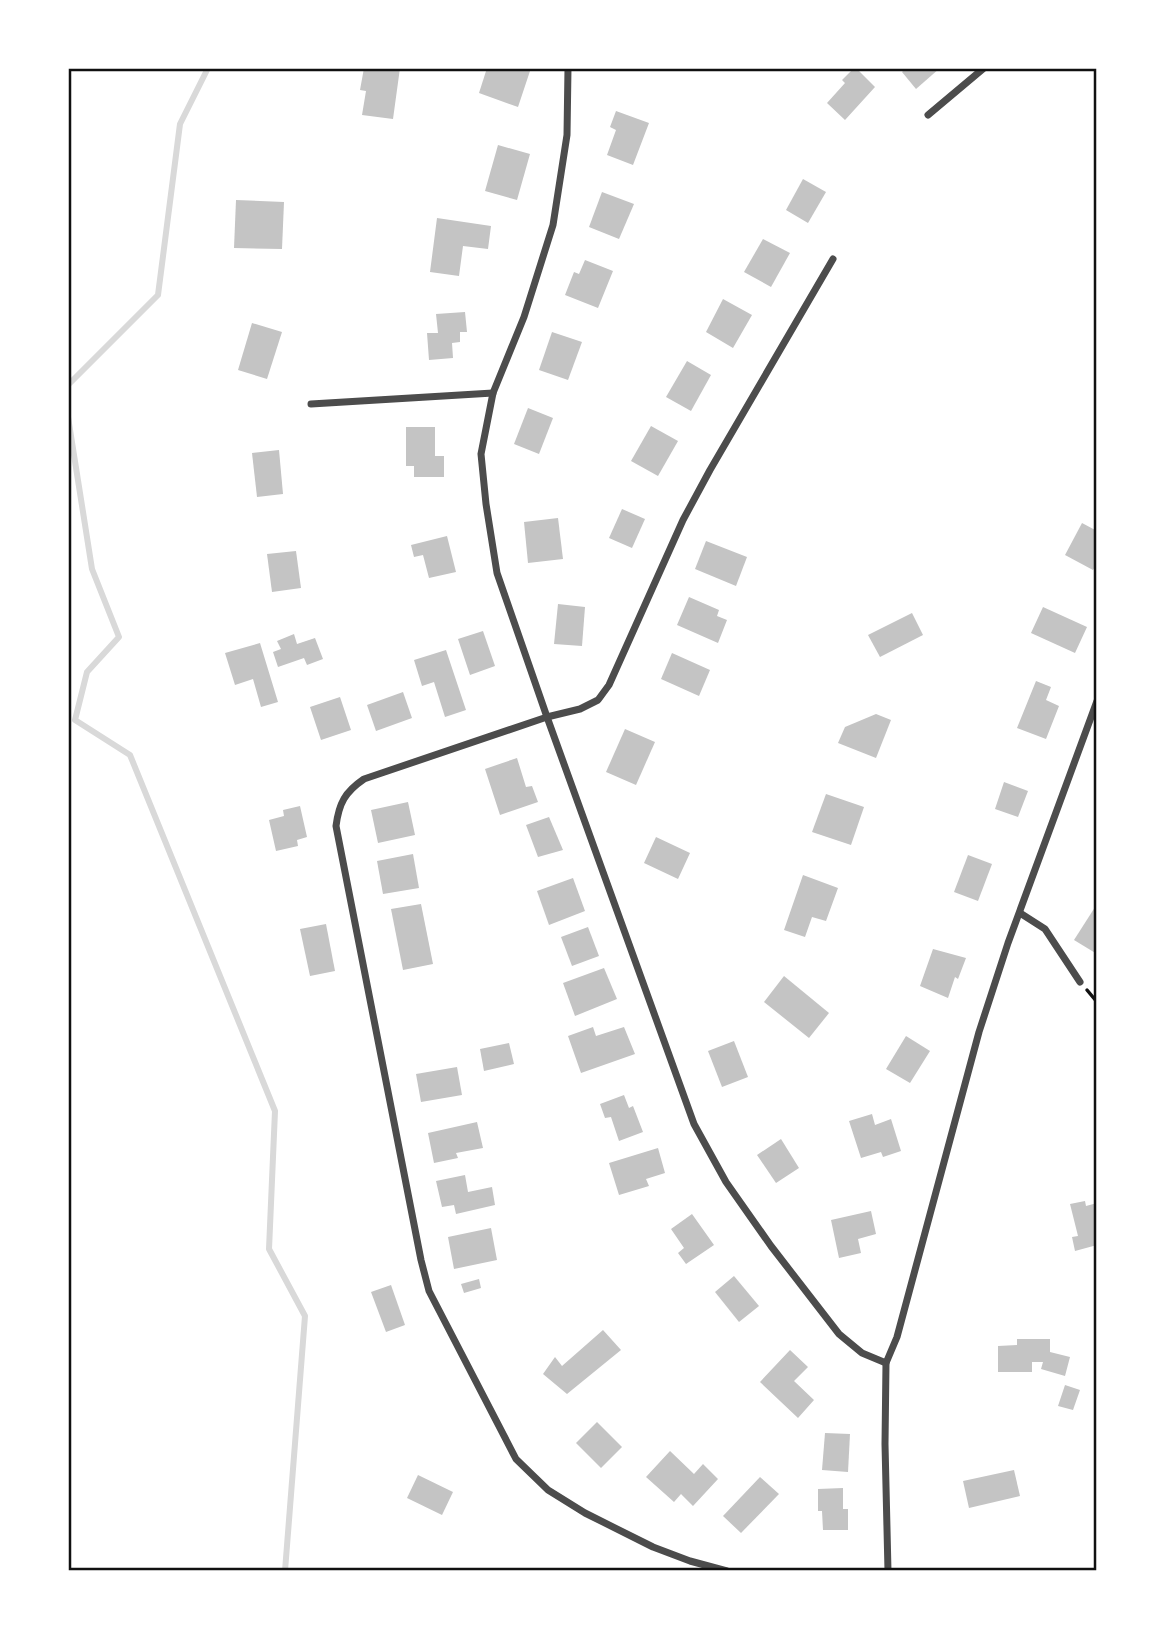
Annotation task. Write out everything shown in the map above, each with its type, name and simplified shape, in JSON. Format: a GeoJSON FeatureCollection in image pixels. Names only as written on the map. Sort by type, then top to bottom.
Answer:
{"type":"FeatureCollection","features":[{"type":"Feature","properties":{"kind":"street"},"geometry":{"type":"LineString","coordinates":[[568,68],[567,135],[553,225],[524,317],[493,393],[481,454],[497,573],[694,1124],[726,1182],[839,1334],[862,1353],[886,1363]]}},
{"type":"Feature","properties":{"kind":"street"},"geometry":{"type":"LineString","coordinates":[[928,115],[984,68]]}},
{"type":"Feature","properties":{"kind":"street"},"geometry":{"type":"LineString","coordinates":[[727,1571],[653,1547],[584,1513],[548,1490],[516,1459],[429,1291],[336,826],[344,796],[364,779],[547,717],[580,709],[598,700],[610,685],[684,520],[710,470],[833,259]]}},
{"type":"Feature","properties":{"kind":"street"},"geometry":{"type":"LineString","coordinates":[[311,404],[493,393]]}},
{"type":"Feature","properties":{"kind":"street"},"geometry":{"type":"LineString","coordinates":[[888,1571],[886,1363],[898,1337],[979,1032],[1097,701]]}},
{"type":"Feature","properties":{"kind":"street"},"geometry":{"type":"LineString","coordinates":[[1020,913],[1045,929],[1080,982]]}},
{"type":"Feature","properties":{"kind":"building"},"geometry":{"type":"Polygon","coordinates":[[[364,68],[400,68],[393,119],[362,115],[366,91],[360,90],[364,68]]]}},
{"type":"Feature","properties":{"kind":"building"},"geometry":{"type":"Polygon","coordinates":[[[487,68],[531,68],[518,107],[479,93],[487,68]]]}},
{"type":"Feature","properties":{"kind":"building"},"geometry":{"type":"Polygon","coordinates":[[[854,68],[875,87],[845,120],[827,103],[845,83],[842,80],[854,68]]]}},
{"type":"Feature","properties":{"kind":"building"},"geometry":{"type":"Polygon","coordinates":[[[906,68],[940,68],[916,89],[902,72],[906,68]]]}},
{"type":"Feature","properties":{"kind":"building"},"geometry":{"type":"Polygon","coordinates":[[[616,111],[649,123],[633,165],[607,155],[616,130],[610,127],[616,111]]]}},
{"type":"Feature","properties":{"kind":"building"},"geometry":{"type":"Polygon","coordinates":[[[498,145],[530,154],[517,200],[485,191],[498,145]]]}},
{"type":"Feature","properties":{"kind":"building"},"geometry":{"type":"Polygon","coordinates":[[[803,179],[826,192],[808,223],[786,210],[803,179]]]}},
{"type":"Feature","properties":{"kind":"building"},"geometry":{"type":"Polygon","coordinates":[[[602,192],[634,204],[619,239],[589,227],[602,192]]]}},
{"type":"Feature","properties":{"kind":"building"},"geometry":{"type":"Polygon","coordinates":[[[236,200],[284,202],[282,249],[234,248],[236,200]]]}},
{"type":"Feature","properties":{"kind":"building"},"geometry":{"type":"Polygon","coordinates":[[[437,218],[491,226],[488,249],[463,246],[459,276],[430,272],[437,218]]]}},
{"type":"Feature","properties":{"kind":"building"},"geometry":{"type":"Polygon","coordinates":[[[763,239],[790,253],[771,287],[744,272],[763,239]]]}},
{"type":"Feature","properties":{"kind":"building"},"geometry":{"type":"Polygon","coordinates":[[[585,260],[613,271],[598,308],[565,295],[574,272],[579,274],[585,260]]]}},
{"type":"Feature","properties":{"kind":"building"},"geometry":{"type":"Polygon","coordinates":[[[723,299],[752,315],[733,348],[706,332],[723,299]]]}},
{"type":"Feature","properties":{"kind":"building"},"geometry":{"type":"Polygon","coordinates":[[[465,312],[467,332],[460,332],[460,342],[452,343],[453,358],[429,360],[427,333],[438,333],[436,314],[465,312]]]}},
{"type":"Feature","properties":{"kind":"building"},"geometry":{"type":"Polygon","coordinates":[[[252,323],[282,332],[267,379],[238,370],[252,323]]]}},
{"type":"Feature","properties":{"kind":"building"},"geometry":{"type":"Polygon","coordinates":[[[552,332],[582,342],[568,380],[539,370],[552,332]]]}},
{"type":"Feature","properties":{"kind":"building"},"geometry":{"type":"Polygon","coordinates":[[[687,361],[711,375],[691,411],[666,397],[687,361]]]}},
{"type":"Feature","properties":{"kind":"building"},"geometry":{"type":"Polygon","coordinates":[[[528,408],[553,418],[539,454],[514,444],[528,408]]]}},
{"type":"Feature","properties":{"kind":"building"},"geometry":{"type":"Polygon","coordinates":[[[651,426],[678,441],[658,476],[631,461],[651,426]]]}},
{"type":"Feature","properties":{"kind":"building"},"geometry":{"type":"Polygon","coordinates":[[[406,427],[435,427],[435,456],[444,456],[444,477],[414,477],[414,466],[406,466],[406,427]]]}},
{"type":"Feature","properties":{"kind":"building"},"geometry":{"type":"Polygon","coordinates":[[[279,450],[283,494],[257,497],[252,453],[279,450]]]}},
{"type":"Feature","properties":{"kind":"building"},"geometry":{"type":"Polygon","coordinates":[[[622,509],[645,519],[632,548],[609,538],[622,509]]]}},
{"type":"Feature","properties":{"kind":"building"},"geometry":{"type":"Polygon","coordinates":[[[558,518],[563,559],[528,563],[524,522],[558,518]]]}},
{"type":"Feature","properties":{"kind":"building"},"geometry":{"type":"Polygon","coordinates":[[[1082,523],[1097,531],[1097,564],[1093,570],[1065,555],[1082,523]]]}},
{"type":"Feature","properties":{"kind":"building"},"geometry":{"type":"Polygon","coordinates":[[[447,536],[456,572],[429,578],[423,555],[414,557],[411,545],[447,536]]]}},
{"type":"Feature","properties":{"kind":"building"},"geometry":{"type":"Polygon","coordinates":[[[706,541],[747,557],[736,586],[695,569],[706,541]]]}},
{"type":"Feature","properties":{"kind":"building"},"geometry":{"type":"Polygon","coordinates":[[[296,551],[301,588],[272,592],[267,554],[296,551]]]}},
{"type":"Feature","properties":{"kind":"building"},"geometry":{"type":"Polygon","coordinates":[[[689,597],[719,610],[717,616],[727,620],[718,643],[677,625],[689,597]]]}},
{"type":"Feature","properties":{"kind":"building"},"geometry":{"type":"Polygon","coordinates":[[[558,604],[585,607],[582,646],[554,644],[558,604]]]}},
{"type":"Feature","properties":{"kind":"building"},"geometry":{"type":"Polygon","coordinates":[[[1043,607],[1087,627],[1075,653],[1031,633],[1043,607]]]}},
{"type":"Feature","properties":{"kind":"building"},"geometry":{"type":"Polygon","coordinates":[[[912,613],[923,635],[880,657],[868,635],[912,613]]]}},
{"type":"Feature","properties":{"kind":"building"},"geometry":{"type":"Polygon","coordinates":[[[483,631],[495,666],[470,675],[458,639],[483,631]]]}},
{"type":"Feature","properties":{"kind":"building"},"geometry":{"type":"Polygon","coordinates":[[[294,634],[297,644],[315,638],[323,659],[307,665],[304,658],[278,667],[273,652],[281,649],[277,641],[294,634]]]}},
{"type":"Feature","properties":{"kind":"building"},"geometry":{"type":"Polygon","coordinates":[[[260,643],[278,702],[261,707],[253,679],[235,685],[225,653],[260,643]]]}},
{"type":"Feature","properties":{"kind":"building"},"geometry":{"type":"Polygon","coordinates":[[[446,650],[466,710],[445,717],[434,682],[422,686],[414,660],[446,650]]]}},
{"type":"Feature","properties":{"kind":"building"},"geometry":{"type":"Polygon","coordinates":[[[672,653],[710,670],[699,696],[661,679],[672,653]]]}},
{"type":"Feature","properties":{"kind":"building"},"geometry":{"type":"Polygon","coordinates":[[[1036,681],[1051,687],[1046,700],[1059,706],[1046,739],[1017,728],[1036,681]]]}},
{"type":"Feature","properties":{"kind":"building"},"geometry":{"type":"Polygon","coordinates":[[[403,692],[412,718],[376,731],[367,705],[403,692]]]}},
{"type":"Feature","properties":{"kind":"building"},"geometry":{"type":"Polygon","coordinates":[[[340,697],[351,730],[321,740],[310,707],[340,697]]]}},
{"type":"Feature","properties":{"kind":"building"},"geometry":{"type":"Polygon","coordinates":[[[876,714],[891,720],[876,758],[838,743],[845,727],[876,714]]]}},
{"type":"Feature","properties":{"kind":"building"},"geometry":{"type":"Polygon","coordinates":[[[625,729],[655,742],[636,785],[606,772],[625,729]]]}},
{"type":"Feature","properties":{"kind":"building"},"geometry":{"type":"Polygon","coordinates":[[[517,758],[526,787],[532,786],[538,802],[500,815],[485,769],[517,758]]]}},
{"type":"Feature","properties":{"kind":"building"},"geometry":{"type":"Polygon","coordinates":[[[1004,782],[1028,791],[1018,817],[995,809],[1004,782]]]}},
{"type":"Feature","properties":{"kind":"building"},"geometry":{"type":"Polygon","coordinates":[[[826,794],[864,807],[851,845],[812,832],[826,794]]]}},
{"type":"Feature","properties":{"kind":"building"},"geometry":{"type":"Polygon","coordinates":[[[408,802],[415,835],[378,843],[371,810],[408,802]]]}},
{"type":"Feature","properties":{"kind":"building"},"geometry":{"type":"Polygon","coordinates":[[[300,806],[307,837],[297,840],[298,846],[276,851],[269,820],[284,816],[283,810],[300,806]]]}},
{"type":"Feature","properties":{"kind":"building"},"geometry":{"type":"Polygon","coordinates":[[[549,817],[563,850],[538,857],[526,825],[549,817]]]}},
{"type":"Feature","properties":{"kind":"building"},"geometry":{"type":"Polygon","coordinates":[[[656,837],[690,853],[678,879],[644,863],[656,837]]]}},
{"type":"Feature","properties":{"kind":"building"},"geometry":{"type":"Polygon","coordinates":[[[413,854],[419,888],[383,894],[377,861],[413,854]]]}},
{"type":"Feature","properties":{"kind":"building"},"geometry":{"type":"Polygon","coordinates":[[[968,855],[992,864],[978,901],[954,892],[968,855]]]}},
{"type":"Feature","properties":{"kind":"building"},"geometry":{"type":"Polygon","coordinates":[[[803,875],[838,888],[826,921],[812,917],[805,937],[784,930],[803,875]]]}},
{"type":"Feature","properties":{"kind":"building"},"geometry":{"type":"Polygon","coordinates":[[[573,878],[585,911],[549,925],[537,891],[573,878]]]}},
{"type":"Feature","properties":{"kind":"building"},"geometry":{"type":"Polygon","coordinates":[[[421,904],[433,964],[403,970],[391,909],[421,904]]]}},
{"type":"Feature","properties":{"kind":"building"},"geometry":{"type":"Polygon","coordinates":[[[1097,904],[1097,954],[1074,940],[1097,904]]]}},
{"type":"Feature","properties":{"kind":"building"},"geometry":{"type":"Polygon","coordinates":[[[326,924],[335,971],[310,976],[300,929],[326,924]]]}},
{"type":"Feature","properties":{"kind":"building"},"geometry":{"type":"Polygon","coordinates":[[[588,927],[599,956],[572,966],[561,937],[588,927]]]}},
{"type":"Feature","properties":{"kind":"building"},"geometry":{"type":"Polygon","coordinates":[[[933,949],[966,958],[958,979],[955,977],[948,998],[920,986],[933,949]]]}},
{"type":"Feature","properties":{"kind":"building"},"geometry":{"type":"Polygon","coordinates":[[[604,968],[617,999],[575,1016],[563,983],[604,968]]]}},
{"type":"Feature","properties":{"kind":"building"},"geometry":{"type":"Polygon","coordinates":[[[784,976],[829,1013],[809,1038],[764,1002],[784,976]]]}},
{"type":"Feature","properties":{"kind":"building"},"geometry":{"type":"Polygon","coordinates":[[[593,1027],[596,1036],[624,1027],[635,1054],[581,1073],[568,1036],[593,1027]]]}},
{"type":"Feature","properties":{"kind":"building"},"geometry":{"type":"Polygon","coordinates":[[[906,1036],[930,1051],[910,1083],[886,1069],[906,1036]]]}},
{"type":"Feature","properties":{"kind":"building"},"geometry":{"type":"Polygon","coordinates":[[[734,1041],[748,1077],[722,1087],[708,1051],[734,1041]]]}},
{"type":"Feature","properties":{"kind":"building"},"geometry":{"type":"Polygon","coordinates":[[[509,1043],[514,1064],[484,1071],[480,1049],[509,1043]]]}},
{"type":"Feature","properties":{"kind":"building"},"geometry":{"type":"Polygon","coordinates":[[[457,1067],[462,1095],[421,1102],[416,1074],[457,1067]]]}},
{"type":"Feature","properties":{"kind":"building"},"geometry":{"type":"Polygon","coordinates":[[[624,1095],[629,1108],[633,1106],[643,1132],[619,1141],[611,1117],[605,1118],[600,1104],[624,1095]]]}},
{"type":"Feature","properties":{"kind":"building"},"geometry":{"type":"Polygon","coordinates":[[[872,1114],[875,1125],[891,1119],[901,1151],[883,1157],[881,1152],[861,1158],[849,1121],[872,1114]]]}},
{"type":"Feature","properties":{"kind":"building"},"geometry":{"type":"Polygon","coordinates":[[[477,1122],[483,1148],[456,1153],[458,1158],[434,1163],[428,1133],[477,1122]]]}},
{"type":"Feature","properties":{"kind":"building"},"geometry":{"type":"Polygon","coordinates":[[[781,1139],[799,1168],[776,1183],[757,1155],[781,1139]]]}},
{"type":"Feature","properties":{"kind":"building"},"geometry":{"type":"Polygon","coordinates":[[[658,1148],[665,1173],[646,1179],[649,1186],[619,1195],[609,1163],[658,1148]]]}},
{"type":"Feature","properties":{"kind":"building"},"geometry":{"type":"Polygon","coordinates":[[[465,1175],[468,1192],[492,1187],[495,1205],[456,1214],[454,1205],[442,1207],[436,1181],[465,1175]]]}},
{"type":"Feature","properties":{"kind":"building"},"geometry":{"type":"Polygon","coordinates":[[[1085,1201],[1086,1206],[1097,1203],[1097,1245],[1075,1251],[1072,1237],[1078,1236],[1070,1204],[1085,1201]]]}},
{"type":"Feature","properties":{"kind":"building"},"geometry":{"type":"Polygon","coordinates":[[[871,1211],[876,1234],[858,1239],[861,1253],[839,1258],[831,1220],[871,1211]]]}},
{"type":"Feature","properties":{"kind":"building"},"geometry":{"type":"Polygon","coordinates":[[[692,1214],[714,1245],[686,1264],[678,1253],[684,1248],[671,1229],[692,1214]]]}},
{"type":"Feature","properties":{"kind":"building"},"geometry":{"type":"Polygon","coordinates":[[[491,1228],[497,1260],[454,1269],[448,1237],[491,1228]]]}},
{"type":"Feature","properties":{"kind":"building"},"geometry":{"type":"Polygon","coordinates":[[[734,1276],[759,1306],[739,1322],[715,1292],[734,1276]]]}},
{"type":"Feature","properties":{"kind":"building"},"geometry":{"type":"Polygon","coordinates":[[[479,1279],[481,1288],[464,1293],[461,1284],[479,1279]]]}},
{"type":"Feature","properties":{"kind":"building"},"geometry":{"type":"Polygon","coordinates":[[[391,1285],[405,1325],[386,1332],[371,1292],[391,1285]]]}},
{"type":"Feature","properties":{"kind":"building"},"geometry":{"type":"Polygon","coordinates":[[[603,1330],[621,1350],[567,1394],[543,1374],[555,1357],[562,1366],[603,1330]]]}},
{"type":"Feature","properties":{"kind":"building"},"geometry":{"type":"Polygon","coordinates":[[[1017,1339],[1050,1339],[1050,1352],[1070,1357],[1065,1376],[1041,1369],[1043,1362],[1032,1362],[1032,1372],[998,1372],[998,1346],[1017,1345],[1017,1339]]]}},
{"type":"Feature","properties":{"kind":"building"},"geometry":{"type":"Polygon","coordinates":[[[790,1350],[808,1367],[794,1381],[814,1400],[798,1418],[760,1382],[790,1350]]]}},
{"type":"Feature","properties":{"kind":"building"},"geometry":{"type":"Polygon","coordinates":[[[1065,1385],[1080,1390],[1073,1410],[1058,1406],[1065,1385]]]}},
{"type":"Feature","properties":{"kind":"building"},"geometry":{"type":"Polygon","coordinates":[[[597,1422],[622,1447],[601,1468],[576,1443],[597,1422]]]}},
{"type":"Feature","properties":{"kind":"building"},"geometry":{"type":"Polygon","coordinates":[[[825,1433],[850,1434],[848,1472],[822,1470],[825,1433]]]}},
{"type":"Feature","properties":{"kind":"building"},"geometry":{"type":"Polygon","coordinates":[[[670,1451],[694,1474],[703,1464],[718,1479],[693,1506],[681,1494],[674,1502],[646,1477],[670,1451]]]}},
{"type":"Feature","properties":{"kind":"building"},"geometry":{"type":"Polygon","coordinates":[[[1014,1470],[1020,1496],[969,1508],[963,1481],[1014,1470]]]}},
{"type":"Feature","properties":{"kind":"building"},"geometry":{"type":"Polygon","coordinates":[[[418,1475],[453,1492],[442,1515],[407,1498],[418,1475]]]}},
{"type":"Feature","properties":{"kind":"building"},"geometry":{"type":"Polygon","coordinates":[[[760,1477],[779,1494],[741,1533],[723,1516],[760,1477]]]}},
{"type":"Feature","properties":{"kind":"building"},"geometry":{"type":"Polygon","coordinates":[[[843,1488],[843,1509],[848,1509],[848,1530],[823,1530],[822,1511],[818,1511],[818,1489],[843,1488]]]}},
{"type":"Feature","properties":{"kind":"waterway"},"geometry":{"type":"LineString","coordinates":[[68,385],[158,295],[180,124],[208,68]]}},
{"type":"Feature","properties":{"kind":"waterway"},"geometry":{"type":"LineString","coordinates":[[68,417],[92,569],[119,637],[87,672],[75,720],[130,755],[275,1111],[269,1249],[305,1316],[285,1571]]}}]}
